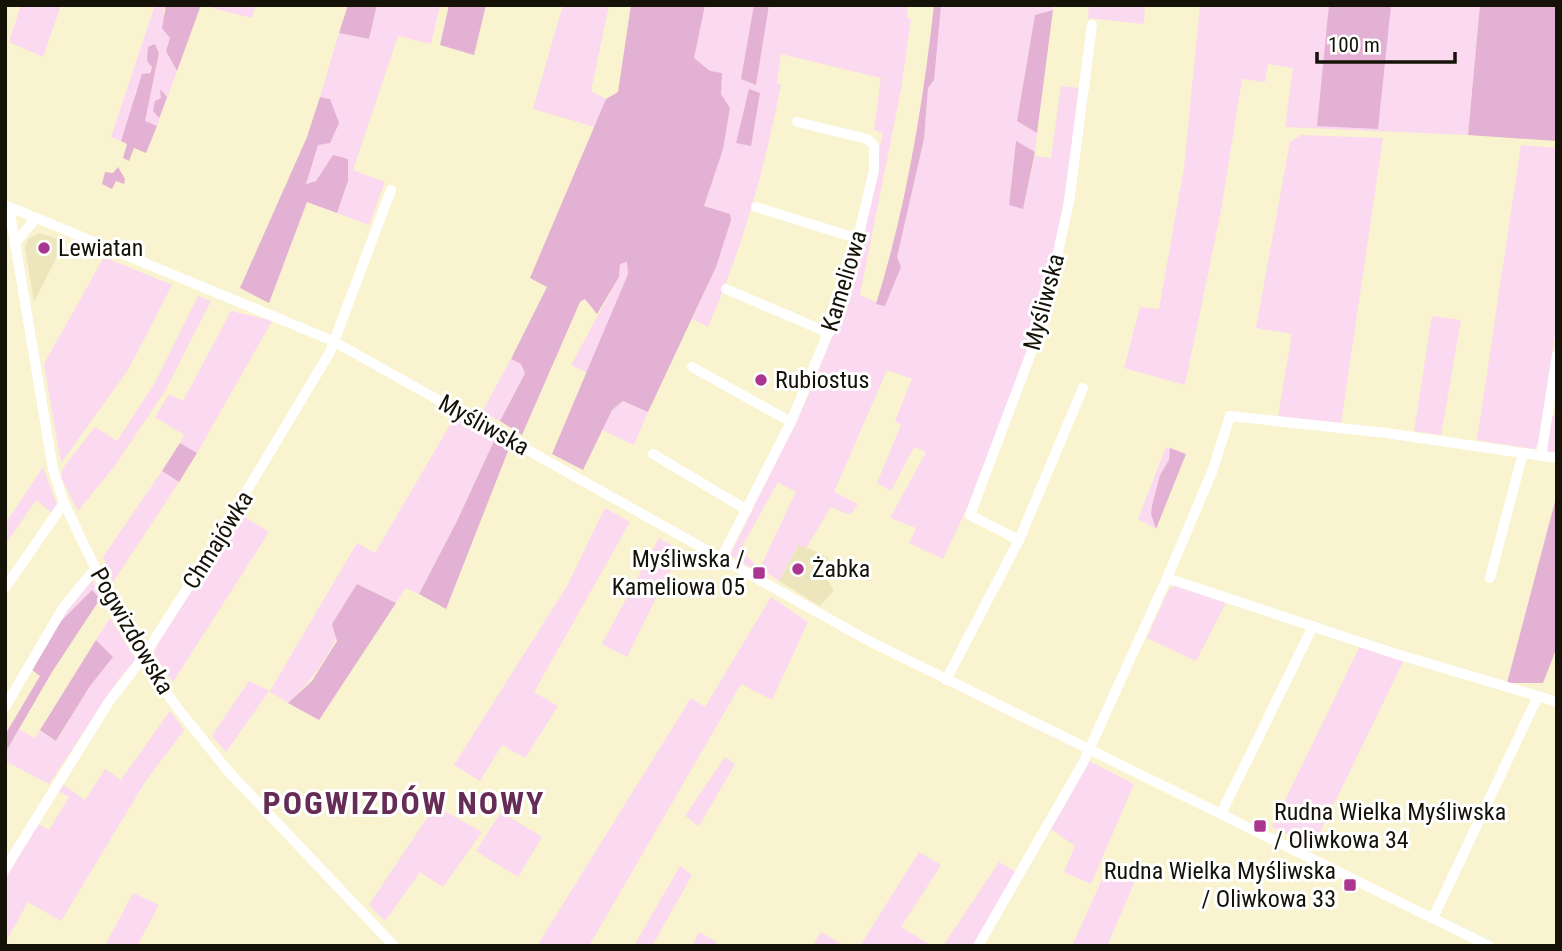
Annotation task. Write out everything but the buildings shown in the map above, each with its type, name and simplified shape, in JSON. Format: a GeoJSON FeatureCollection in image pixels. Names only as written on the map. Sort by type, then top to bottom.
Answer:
{"type":"FeatureCollection","features":[{"type":"Feature","properties":{"kind":"street","name":"Myśliwska"},"geometry":{"type":"LineString","coordinates":[[1019,540],[970,515],[1042,324],[1069,202],[1091,25]]}},
{"type":"Feature","properties":{"kind":"street","name":"Kameliowa"},"geometry":{"type":"LineString","coordinates":[[721,559],[791,422],[829,334],[851,277],[874,170],[874,145],[860,136],[797,122]]}},
{"type":"Feature","properties":{"kind":"street","name":"Chmajówka"},"geometry":{"type":"LineString","coordinates":[[5,869],[108,703],[142,659],[251,486],[333,341],[391,190]]}},
{"type":"Feature","properties":{"kind":"street","name":"Myśliwska"},"geometry":{"type":"LineString","coordinates":[[7,206],[333,341],[721,559],[946,680],[1489,946]]}},
{"type":"Feature","properties":{"kind":"street","name":"Pogwizdowska"},"geometry":{"type":"LineString","coordinates":[[7,206],[7,221],[16,242],[49,456],[64,503],[142,659],[228,771],[394,946]]}},
{"type":"Feature","properties":{"kind":"street"},"geometry":{"type":"LineString","coordinates":[[756,207],[859,239]]}},
{"type":"Feature","properties":{"kind":"street"},"geometry":{"type":"LineString","coordinates":[[16,242],[35,219]]}},
{"type":"Feature","properties":{"kind":"street"},"geometry":{"type":"LineString","coordinates":[[726,289],[829,334]]}},
{"type":"Feature","properties":{"kind":"street"},"geometry":{"type":"LineString","coordinates":[[1541,456],[1557,355]]}},
{"type":"Feature","properties":{"kind":"street"},"geometry":{"type":"LineString","coordinates":[[692,367],[791,422]]}},
{"type":"Feature","properties":{"kind":"street"},"geometry":{"type":"LineString","coordinates":[[946,680],[1019,540],[1083,388]]}},
{"type":"Feature","properties":{"kind":"street"},"geometry":{"type":"LineString","coordinates":[[978,946],[1089,750],[1167,579],[1212,472],[1230,416],[1386,433],[1557,458]]}},
{"type":"Feature","properties":{"kind":"street"},"geometry":{"type":"LineString","coordinates":[[1490,578],[1523,453]]}},
{"type":"Feature","properties":{"kind":"street"},"geometry":{"type":"LineString","coordinates":[[653,454],[747,510]]}},
{"type":"Feature","properties":{"kind":"street"},"geometry":{"type":"LineString","coordinates":[[5,588],[64,503]]}},
{"type":"Feature","properties":{"kind":"street"},"geometry":{"type":"LineString","coordinates":[[5,707],[63,608],[95,569]]}},
{"type":"Feature","properties":{"kind":"street"},"geometry":{"type":"LineString","coordinates":[[1167,579],[1393,653],[1557,702]]}},
{"type":"Feature","properties":{"kind":"street"},"geometry":{"type":"LineString","coordinates":[[1221,814],[1313,626]]}},
{"type":"Feature","properties":{"kind":"street"},"geometry":{"type":"LineString","coordinates":[[1433,918],[1538,696]]}},
{"type":"Feature","properties":{"kind":"shaded area"},"geometry":{"type":"Polygon","coordinates":[[[21,5],[61,5],[43,57],[9,42],[21,5]]]}},
{"type":"Feature","properties":{"kind":"shaded area"},"geometry":{"type":"Polygon","coordinates":[[[155,5],[166,5],[163,11],[170,38],[166,51],[177,71],[157,126],[144,121],[159,53],[155,44],[147,60],[152,67],[135,93],[134,106],[121,141],[111,137],[155,5]]]}},
{"type":"Feature","properties":{"kind":"shaded area"},"geometry":{"type":"Polygon","coordinates":[[[166,5],[201,5],[177,71],[166,51],[170,38],[162,28],[166,5]]]}},
{"type":"Feature","properties":{"kind":"shaded area"},"geometry":{"type":"Polygon","coordinates":[[[201,5],[256,5],[252,18],[201,5]]]}},
{"type":"Feature","properties":{"kind":"shaded area"},"geometry":{"type":"Polygon","coordinates":[[[348,5],[377,5],[369,39],[339,33],[348,5]]]}},
{"type":"Feature","properties":{"kind":"shaded area"},"geometry":{"type":"Polygon","coordinates":[[[377,5],[440,5],[431,44],[398,36],[353,170],[385,182],[369,225],[337,213],[348,181],[333,156],[316,181],[305,184],[330,99],[320,97],[339,33],[369,39],[377,5]]]}},
{"type":"Feature","properties":{"kind":"shaded area"},"geometry":{"type":"Polygon","coordinates":[[[449,5],[486,5],[474,55],[440,45],[449,5]]]}},
{"type":"Feature","properties":{"kind":"shaded area"},"geometry":{"type":"Polygon","coordinates":[[[563,5],[609,5],[591,91],[606,99],[595,127],[533,109],[563,5]]]}},
{"type":"Feature","properties":{"kind":"shaded area"},"geometry":{"type":"Polygon","coordinates":[[[631,5],[705,5],[694,58],[710,71],[722,73],[721,94],[730,108],[723,149],[704,206],[730,214],[731,220],[716,267],[648,412],[623,401],[612,410],[583,470],[552,454],[628,274],[627,262],[620,264],[619,277],[597,314],[585,299],[580,302],[522,435],[500,421],[525,373],[521,364],[511,359],[547,287],[530,278],[606,99],[618,92],[631,5]]]}},
{"type":"Feature","properties":{"kind":"shaded area"},"geometry":{"type":"Polygon","coordinates":[[[705,5],[754,5],[756,85],[769,5],[908,5],[907,18],[911,19],[901,90],[860,295],[885,306],[924,139],[928,88],[941,5],[1053,5],[1053,10],[1035,15],[1017,121],[1037,133],[1035,152],[1016,142],[1009,204],[1023,208],[1035,156],[1051,158],[1061,86],[1080,88],[1053,260],[1039,320],[1017,390],[943,559],[909,543],[916,528],[890,518],[926,452],[914,447],[891,491],[877,483],[901,425],[895,421],[912,379],[887,370],[834,492],[858,504],[850,515],[831,507],[806,548],[798,545],[779,581],[760,568],[796,492],[778,482],[740,550],[755,564],[751,568],[730,555],[805,403],[851,290],[883,133],[874,130],[881,78],[781,54],[777,84],[781,84],[760,177],[732,268],[708,327],[692,319],[716,267],[730,214],[704,206],[716,167],[723,127],[718,90],[708,73],[693,58],[705,5]]]}},
{"type":"Feature","properties":{"kind":"shaded area"},"geometry":{"type":"Polygon","coordinates":[[[754,5],[769,5],[756,85],[741,79],[754,5]]]}},
{"type":"Feature","properties":{"kind":"shaded area"},"geometry":{"type":"Polygon","coordinates":[[[934,5],[941,5],[934,80],[928,88],[924,139],[897,257],[901,267],[885,306],[876,304],[896,231],[912,156],[934,5]]]}},
{"type":"Feature","properties":{"kind":"shaded area"},"geometry":{"type":"Polygon","coordinates":[[[1089,5],[1145,5],[1144,24],[1088,18],[1089,5]]]}},
{"type":"Feature","properties":{"kind":"shaded area"},"geometry":{"type":"Polygon","coordinates":[[[1200,5],[1480,5],[1468,135],[1285,127],[1293,68],[1268,64],[1265,82],[1242,79],[1221,211],[1185,385],[1124,368],[1140,307],[1159,309],[1184,168],[1200,5]]]}},
{"type":"Feature","properties":{"kind":"shaded area"},"geometry":{"type":"Polygon","coordinates":[[[1329,5],[1391,5],[1378,129],[1317,126],[1329,5]]]}},
{"type":"Feature","properties":{"kind":"shaded area"},"geometry":{"type":"Polygon","coordinates":[[[1480,5],[1557,5],[1557,141],[1468,135],[1480,5]]]}},
{"type":"Feature","properties":{"kind":"shaded area"},"geometry":{"type":"Polygon","coordinates":[[[1053,10],[1037,133],[1017,121],[1035,15],[1053,10]]]}},
{"type":"Feature","properties":{"kind":"shaded area"},"geometry":{"type":"Polygon","coordinates":[[[155,44],[159,53],[145,121],[157,126],[146,153],[134,148],[129,161],[123,158],[127,144],[121,141],[142,74],[150,73],[152,67],[147,61],[148,47],[155,44]]]}},
{"type":"Feature","properties":{"kind":"shaded area"},"geometry":{"type":"Polygon","coordinates":[[[160,89],[167,97],[159,118],[153,111],[155,101],[161,98],[160,89]]]}},
{"type":"Feature","properties":{"kind":"shaded area"},"geometry":{"type":"Polygon","coordinates":[[[749,89],[760,93],[751,146],[736,143],[749,89]]]}},
{"type":"Feature","properties":{"kind":"shaded area"},"geometry":{"type":"Polygon","coordinates":[[[320,97],[330,99],[339,123],[330,143],[318,145],[306,184],[316,181],[333,155],[348,159],[348,181],[337,213],[307,202],[269,303],[240,288],[307,137],[320,97]]]}},
{"type":"Feature","properties":{"kind":"shaded area"},"geometry":{"type":"Polygon","coordinates":[[[1301,135],[1383,138],[1341,423],[1278,417],[1292,334],[1256,328],[1290,142],[1301,135]]]}},
{"type":"Feature","properties":{"kind":"shaded area"},"geometry":{"type":"Polygon","coordinates":[[[1016,141],[1035,152],[1023,209],[1009,205],[1016,141]]]}},
{"type":"Feature","properties":{"kind":"shaded area"},"geometry":{"type":"Polygon","coordinates":[[[1521,145],[1557,148],[1557,322],[1539,443],[1534,449],[1477,440],[1521,145]]]}},
{"type":"Feature","properties":{"kind":"shaded area"},"geometry":{"type":"Polygon","coordinates":[[[118,167],[125,179],[124,184],[116,181],[112,189],[102,184],[105,172],[113,173],[118,167]]]}},
{"type":"Feature","properties":{"kind":"shaded area"},"geometry":{"type":"Polygon","coordinates":[[[39,233],[65,241],[34,302],[25,248],[28,239],[39,233]]]}},
{"type":"Feature","properties":{"kind":"shaded area"},"geometry":{"type":"Polygon","coordinates":[[[104,257],[172,285],[128,370],[61,463],[44,364],[104,257]]]}},
{"type":"Feature","properties":{"kind":"shaded area"},"geometry":{"type":"Polygon","coordinates":[[[627,262],[628,274],[588,373],[571,365],[619,277],[620,264],[627,262]]]}},
{"type":"Feature","properties":{"kind":"shaded area"},"geometry":{"type":"Polygon","coordinates":[[[198,296],[211,301],[165,391],[116,464],[78,511],[61,477],[63,468],[95,427],[117,441],[156,381],[198,296]]]}},
{"type":"Feature","properties":{"kind":"shaded area"},"geometry":{"type":"Polygon","coordinates":[[[231,311],[272,321],[197,453],[180,443],[184,435],[155,417],[169,394],[183,401],[231,311]]]}},
{"type":"Feature","properties":{"kind":"shaded area"},"geometry":{"type":"Polygon","coordinates":[[[1432,316],[1461,320],[1441,435],[1414,431],[1432,316]]]}},
{"type":"Feature","properties":{"kind":"shaded area"},"geometry":{"type":"Polygon","coordinates":[[[511,359],[521,364],[525,372],[500,421],[482,412],[511,359]]]}},
{"type":"Feature","properties":{"kind":"shaded area"},"geometry":{"type":"Polygon","coordinates":[[[623,401],[648,412],[634,445],[602,430],[612,410],[623,401]]]}},
{"type":"Feature","properties":{"kind":"shaded area"},"geometry":{"type":"Polygon","coordinates":[[[1551,416],[1557,417],[1557,454],[1547,452],[1551,416]]]}},
{"type":"Feature","properties":{"kind":"shaded area"},"geometry":{"type":"Polygon","coordinates":[[[454,418],[494,441],[419,594],[406,588],[396,603],[357,584],[338,634],[313,676],[288,703],[269,691],[226,752],[212,736],[249,681],[270,691],[357,543],[375,553],[454,418]]]}},
{"type":"Feature","properties":{"kind":"shaded area"},"geometry":{"type":"Polygon","coordinates":[[[494,441],[508,451],[446,609],[419,594],[494,441]]]}},
{"type":"Feature","properties":{"kind":"shaded area"},"geometry":{"type":"Polygon","coordinates":[[[180,443],[197,453],[179,482],[162,471],[180,443]]]}},
{"type":"Feature","properties":{"kind":"shaded area"},"geometry":{"type":"Polygon","coordinates":[[[1166,447],[1170,448],[1169,460],[1160,475],[1151,514],[1156,529],[1138,519],[1166,447]]]}},
{"type":"Feature","properties":{"kind":"shaded area"},"geometry":{"type":"Polygon","coordinates":[[[1170,448],[1186,454],[1156,529],[1151,514],[1152,506],[1160,475],[1169,460],[1170,448]]]}},
{"type":"Feature","properties":{"kind":"shaded area"},"geometry":{"type":"Polygon","coordinates":[[[43,467],[57,505],[51,512],[36,500],[5,545],[5,524],[43,467]]]}},
{"type":"Feature","properties":{"kind":"shaded area"},"geometry":{"type":"Polygon","coordinates":[[[162,471],[179,482],[113,582],[103,557],[162,471]]]}},
{"type":"Feature","properties":{"kind":"shaded area"},"geometry":{"type":"Polygon","coordinates":[[[1557,494],[1557,647],[1543,683],[1507,683],[1557,494]]]}},
{"type":"Feature","properties":{"kind":"shaded area"},"geometry":{"type":"Polygon","coordinates":[[[605,508],[630,522],[534,692],[558,706],[525,758],[502,745],[480,781],[454,765],[567,586],[605,508]]]}},
{"type":"Feature","properties":{"kind":"shaded area"},"geometry":{"type":"Polygon","coordinates":[[[238,513],[269,532],[173,682],[154,654],[161,635],[238,513]]]}},
{"type":"Feature","properties":{"kind":"shaded area"},"geometry":{"type":"Polygon","coordinates":[[[659,538],[680,550],[627,657],[602,644],[659,538]]]}},
{"type":"Feature","properties":{"kind":"shaded area"},"geometry":{"type":"Polygon","coordinates":[[[799,544],[829,558],[822,571],[834,590],[820,606],[779,581],[799,544]]]}},
{"type":"Feature","properties":{"kind":"shaded area"},"geometry":{"type":"Polygon","coordinates":[[[92,579],[100,599],[92,590],[55,627],[87,580],[92,579]]]}},
{"type":"Feature","properties":{"kind":"shaded area"},"geometry":{"type":"Polygon","coordinates":[[[357,584],[396,603],[319,720],[288,703],[312,681],[337,641],[332,624],[357,584]]]}},
{"type":"Feature","properties":{"kind":"shaded area"},"geometry":{"type":"Polygon","coordinates":[[[1176,586],[1226,603],[1196,661],[1147,638],[1169,589],[1176,586]]]}},
{"type":"Feature","properties":{"kind":"shaded area"},"geometry":{"type":"Polygon","coordinates":[[[92,590],[100,599],[52,672],[5,753],[5,735],[40,676],[31,669],[55,627],[92,590]]]}},
{"type":"Feature","properties":{"kind":"shaded area"},"geometry":{"type":"Polygon","coordinates":[[[771,597],[808,622],[772,700],[741,684],[589,946],[537,946],[691,698],[705,707],[771,597]]]}},
{"type":"Feature","properties":{"kind":"shaded area"},"geometry":{"type":"Polygon","coordinates":[[[110,618],[136,660],[121,676],[49,784],[5,761],[5,753],[19,729],[35,738],[40,730],[57,741],[90,686],[113,657],[96,640],[110,618]]]}},
{"type":"Feature","properties":{"kind":"shaded area"},"geometry":{"type":"Polygon","coordinates":[[[96,640],[113,657],[90,686],[56,741],[40,730],[96,640]]]}},
{"type":"Feature","properties":{"kind":"shaded area"},"geometry":{"type":"Polygon","coordinates":[[[1361,644],[1404,660],[1313,847],[1272,827],[1361,644]]]}},
{"type":"Feature","properties":{"kind":"shaded area"},"geometry":{"type":"Polygon","coordinates":[[[170,711],[184,730],[145,782],[61,921],[28,902],[5,943],[5,880],[38,824],[49,830],[69,797],[58,791],[62,784],[85,800],[105,769],[121,780],[170,711]]]}},
{"type":"Feature","properties":{"kind":"shaded area"},"geometry":{"type":"Polygon","coordinates":[[[725,757],[735,764],[699,826],[685,816],[725,757]]]}},
{"type":"Feature","properties":{"kind":"shaded area"},"geometry":{"type":"Polygon","coordinates":[[[1089,761],[1134,784],[1091,884],[1064,872],[1075,846],[1051,829],[1089,761]]]}},
{"type":"Feature","properties":{"kind":"shaded area"},"geometry":{"type":"Polygon","coordinates":[[[435,806],[482,832],[443,887],[420,872],[385,921],[369,905],[435,806]]]}},
{"type":"Feature","properties":{"kind":"shaded area"},"geometry":{"type":"Polygon","coordinates":[[[501,812],[542,837],[518,877],[476,851],[501,812]]]}},
{"type":"Feature","properties":{"kind":"shaded area"},"geometry":{"type":"Polygon","coordinates":[[[919,852],[941,865],[901,927],[932,946],[860,946],[919,852]]]}},
{"type":"Feature","properties":{"kind":"shaded area"},"geometry":{"type":"Polygon","coordinates":[[[999,862],[1018,873],[974,946],[943,946],[999,862]]]}},
{"type":"Feature","properties":{"kind":"shaded area"},"geometry":{"type":"Polygon","coordinates":[[[1110,862],[1138,874],[1107,946],[1072,946],[1110,862]]]}},
{"type":"Feature","properties":{"kind":"shaded area"},"geometry":{"type":"Polygon","coordinates":[[[680,866],[692,875],[652,946],[634,946],[680,866]]]}},
{"type":"Feature","properties":{"kind":"shaded area"},"geometry":{"type":"Polygon","coordinates":[[[133,893],[159,905],[137,946],[105,946],[133,893]]]}},
{"type":"Feature","properties":{"kind":"shaded area"},"geometry":{"type":"Polygon","coordinates":[[[699,932],[717,942],[715,946],[692,946],[699,932]]]}},
{"type":"Feature","properties":{"kind":"shaded area"},"geometry":{"type":"Polygon","coordinates":[[[821,932],[845,946],[813,946],[821,932]]]}},
{"type":"Feature","properties":{"kind":"place","name":"Lewiatan"},"geometry":{"type":"Point","coordinates":[44,248]}},
{"type":"Feature","properties":{"kind":"place","name":"Rubiostus"},"geometry":{"type":"Point","coordinates":[761,380]}},
{"type":"Feature","properties":{"kind":"place","name":"Żabka"},"geometry":{"type":"Point","coordinates":[798,569]}},
{"type":"Feature","properties":{"kind":"place","name":"Myśliwska / Kameliowa 05"},"geometry":{"type":"Point","coordinates":[759,573]}},
{"type":"Feature","properties":{"kind":"place","name":"Rudna Wielka Myśliwska / Oliwkowa 34"},"geometry":{"type":"Point","coordinates":[1260,826]}},
{"type":"Feature","properties":{"kind":"place","name":"Rudna Wielka Myśliwska / Oliwkowa 33"},"geometry":{"type":"Point","coordinates":[1350,885]}},
{"type":"Feature","properties":{"kind":"district","name":"POGWIZDÓW NOWY"},"geometry":{"type":"Point","coordinates":[404,803]}}]}
